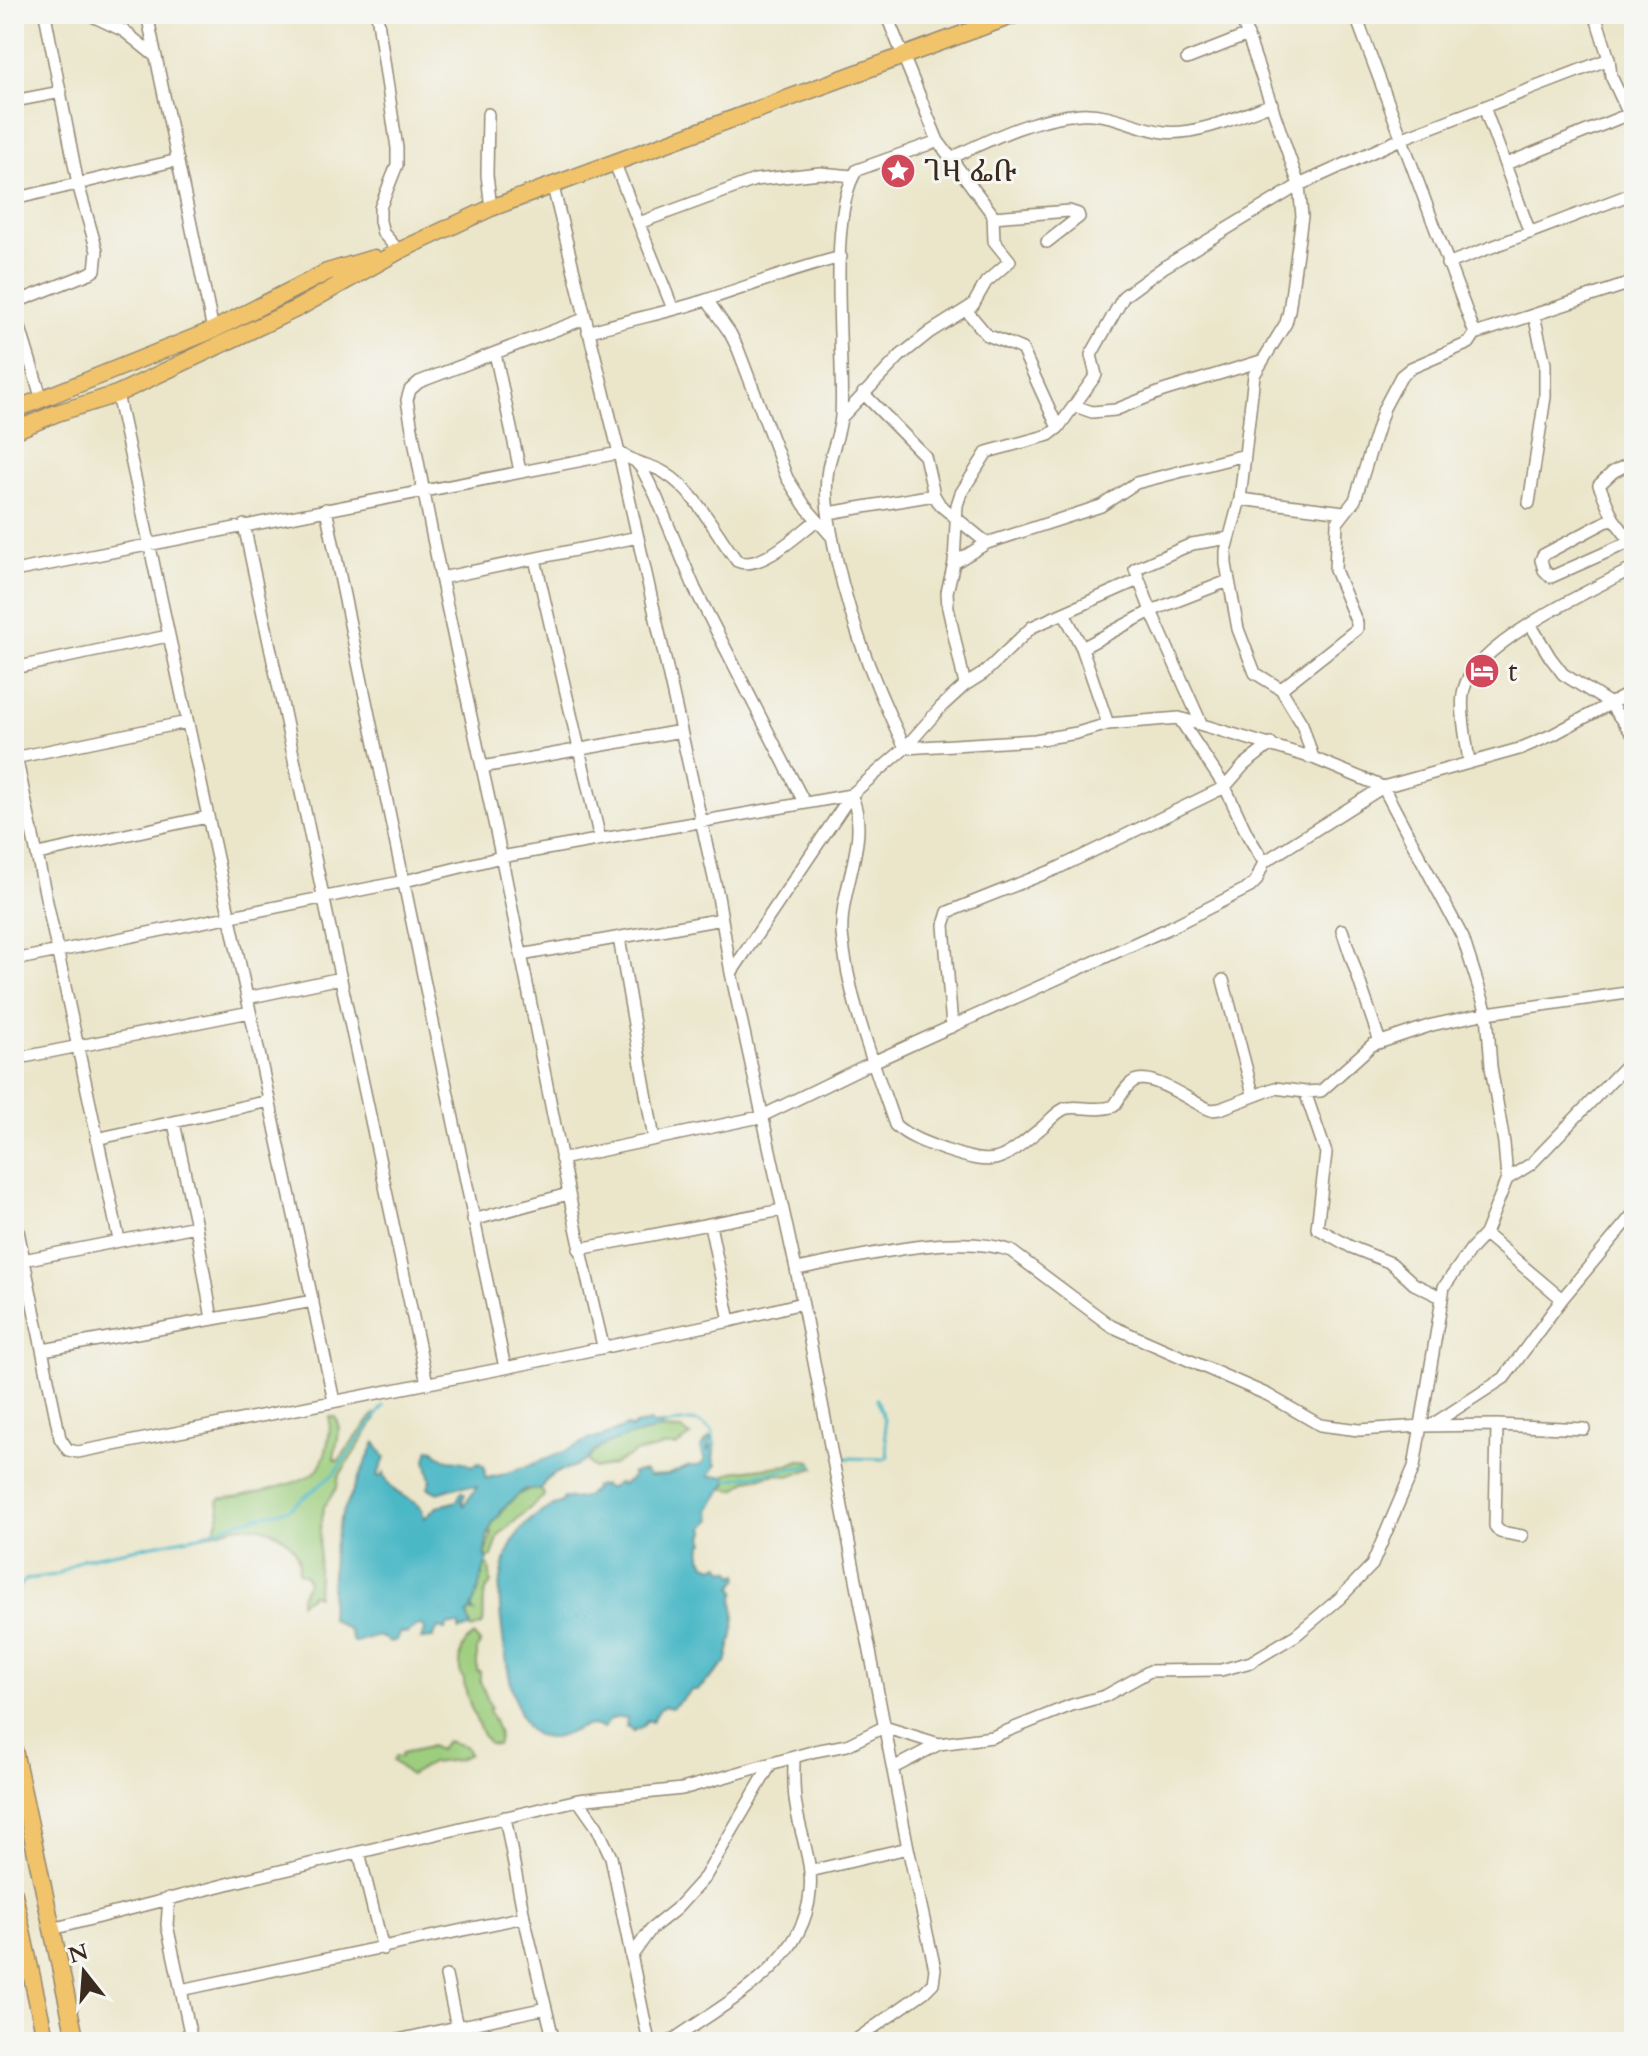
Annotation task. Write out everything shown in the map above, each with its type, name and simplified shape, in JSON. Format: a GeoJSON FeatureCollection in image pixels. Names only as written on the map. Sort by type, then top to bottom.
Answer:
{"type":"FeatureCollection","features":[{"type":"Feature","properties":{"kind":"main road"},"geometry":{"type":"LineString","coordinates":[[14,431],[57,413],[117,394],[298,308],[399,251],[491,208],[1017,14]]}},
{"type":"Feature","properties":{"kind":"main road"},"geometry":{"type":"LineString","coordinates":[[14,410],[213,330],[327,272],[399,251]]}},
{"type":"Feature","properties":{"kind":"main road"},"geometry":{"type":"LineString","coordinates":[[14,1750],[76,2042]]}},
{"type":"Feature","properties":{"kind":"main road"},"geometry":{"type":"LineString","coordinates":[[14,1894],[21,1957],[46,2042]]}},
{"type":"Feature","properties":{"kind":"street"},"geometry":{"type":"LineString","coordinates":[[42,400],[14,306],[95,270],[97,251],[78,184],[45,14]]}},
{"type":"Feature","properties":{"kind":"street"},"geometry":{"type":"LineString","coordinates":[[88,14],[124,31],[156,58]]}},
{"type":"Feature","properties":{"kind":"street"},"geometry":{"type":"LineString","coordinates":[[147,14],[213,330]]}},
{"type":"Feature","properties":{"kind":"street"},"geometry":{"type":"LineString","coordinates":[[377,14],[397,148],[397,165],[380,208],[380,221],[383,233],[399,251]]}},
{"type":"Feature","properties":{"kind":"street"},"geometry":{"type":"LineString","coordinates":[[841,418],[910,348],[966,310],[986,282],[1010,261],[994,241],[993,217],[938,141],[886,14]]}},
{"type":"Feature","properties":{"kind":"street"},"geometry":{"type":"LineString","coordinates":[[1240,14],[1299,185],[1302,216],[1286,323],[1254,375],[1240,499],[1229,538],[1226,564],[1238,629],[1255,673],[1281,689],[1302,724],[1313,758]]}},
{"type":"Feature","properties":{"kind":"street"},"geometry":{"type":"LineString","coordinates":[[1355,14],[1475,334]]}},
{"type":"Feature","properties":{"kind":"street"},"geometry":{"type":"LineString","coordinates":[[1506,164],[1631,119],[1611,76],[1595,14]]}},
{"type":"Feature","properties":{"kind":"street"},"geometry":{"type":"LineString","coordinates":[[1187,59],[1248,35]]}},
{"type":"Feature","properties":{"kind":"street"},"geometry":{"type":"LineString","coordinates":[[965,685],[947,592],[954,563],[955,520],[961,493],[987,452],[1044,438],[1058,428],[1096,375],[1091,355],[1124,296],[1164,267],[1299,185],[1403,138],[1609,59]]}},
{"type":"Feature","properties":{"kind":"street"},"geometry":{"type":"LineString","coordinates":[[14,101],[61,92]]}},
{"type":"Feature","properties":{"kind":"street"},"geometry":{"type":"LineString","coordinates":[[951,158],[1003,134],[1080,114],[1105,115],[1169,132],[1199,128],[1272,104]]}},
{"type":"Feature","properties":{"kind":"street"},"geometry":{"type":"LineString","coordinates":[[1484,107],[1530,233]]}},
{"type":"Feature","properties":{"kind":"street"},"geometry":{"type":"LineString","coordinates":[[488,114],[487,175],[491,208]]}},
{"type":"Feature","properties":{"kind":"street"},"geometry":{"type":"LineString","coordinates":[[905,748],[876,687],[848,598],[832,537],[826,490],[841,418],[843,205],[853,176],[865,165],[938,141]]}},
{"type":"Feature","properties":{"kind":"street"},"geometry":{"type":"LineString","coordinates":[[14,199],[178,160]]}},
{"type":"Feature","properties":{"kind":"street"},"geometry":{"type":"LineString","coordinates":[[615,164],[673,309]]}},
{"type":"Feature","properties":{"kind":"street"},"geometry":{"type":"LineString","coordinates":[[639,223],[755,180],[820,173],[853,176]]}},
{"type":"Feature","properties":{"kind":"street"},"geometry":{"type":"LineString","coordinates":[[553,187],[619,453],[722,919],[760,1117],[796,1269],[908,1848],[935,1969],[933,1983],[924,1992],[853,2042]]}},
{"type":"Feature","properties":{"kind":"street"},"geometry":{"type":"LineString","coordinates":[[1447,264],[1634,193]]}},
{"type":"Feature","properties":{"kind":"street"},"geometry":{"type":"LineString","coordinates":[[993,217],[1069,211],[1078,214],[1074,223],[1047,242]]}},
{"type":"Feature","properties":{"kind":"street"},"geometry":{"type":"LineString","coordinates":[[588,332],[707,300],[841,257]]}},
{"type":"Feature","properties":{"kind":"street"},"geometry":{"type":"LineString","coordinates":[[1281,689],[1357,629],[1335,570],[1337,523],[1355,500],[1384,408],[1401,376],[1421,363],[1469,343],[1475,334],[1634,282]]}},
{"type":"Feature","properties":{"kind":"street"},"geometry":{"type":"LineString","coordinates":[[707,300],[738,349],[787,478],[805,506],[832,537]]}},
{"type":"Feature","properties":{"kind":"street"},"geometry":{"type":"LineString","coordinates":[[966,310],[987,335],[1022,349],[1058,428]]}},
{"type":"Feature","properties":{"kind":"street"},"geometry":{"type":"LineString","coordinates":[[1529,503],[1545,397],[1545,364],[1534,315]]}},
{"type":"Feature","properties":{"kind":"street"},"geometry":{"type":"LineString","coordinates":[[584,319],[419,382],[410,390],[407,400],[422,490],[501,857],[579,1249],[603,1346]]}},
{"type":"Feature","properties":{"kind":"street"},"geometry":{"type":"LineString","coordinates":[[495,353],[520,471]]}},
{"type":"Feature","properties":{"kind":"street"},"geometry":{"type":"LineString","coordinates":[[1075,406],[1092,412],[1115,410],[1163,391],[1261,361]]}},
{"type":"Feature","properties":{"kind":"street"},"geometry":{"type":"LineString","coordinates":[[863,393],[925,456],[934,495],[940,505],[987,543]]}},
{"type":"Feature","properties":{"kind":"street"},"geometry":{"type":"LineString","coordinates":[[117,394],[334,1401]]}},
{"type":"Feature","properties":{"kind":"street"},"geometry":{"type":"LineString","coordinates":[[14,571],[619,453],[671,477],[690,496],[737,561],[744,564],[762,560],[817,520]]}},
{"type":"Feature","properties":{"kind":"street"},"geometry":{"type":"LineString","coordinates":[[954,563],[987,543],[1101,506],[1136,483],[1245,455]]}},
{"type":"Feature","properties":{"kind":"street"},"geometry":{"type":"LineString","coordinates":[[635,461],[656,496],[695,589],[804,802]]}},
{"type":"Feature","properties":{"kind":"street"},"geometry":{"type":"LineString","coordinates":[[1613,518],[1543,555],[1541,560],[1547,575],[1551,577],[1632,541],[1613,518],[1599,485],[1613,472],[1634,461]]}},
{"type":"Feature","properties":{"kind":"street"},"geometry":{"type":"LineString","coordinates":[[829,513],[934,495]]}},
{"type":"Feature","properties":{"kind":"street"},"geometry":{"type":"LineString","coordinates":[[1240,499],[1344,512]]}},
{"type":"Feature","properties":{"kind":"street"},"geometry":{"type":"LineString","coordinates":[[326,509],[505,1368]]}},
{"type":"Feature","properties":{"kind":"street"},"geometry":{"type":"LineString","coordinates":[[244,525],[427,1383]]}},
{"type":"Feature","properties":{"kind":"street"},"geometry":{"type":"LineString","coordinates":[[441,578],[638,537]]}},
{"type":"Feature","properties":{"kind":"street"},"geometry":{"type":"LineString","coordinates":[[1201,723],[1138,580],[1136,567],[1192,544],[1229,538]]}},
{"type":"Feature","properties":{"kind":"street"},"geometry":{"type":"LineString","coordinates":[[535,559],[600,839]]}},
{"type":"Feature","properties":{"kind":"street"},"geometry":{"type":"LineString","coordinates":[[1469,763],[1463,693],[1465,685],[1491,653],[1530,624],[1634,568]]}},
{"type":"Feature","properties":{"kind":"street"},"geometry":{"type":"LineString","coordinates":[[731,973],[851,795],[905,748],[941,707],[984,673],[1032,627],[1138,580]]}},
{"type":"Feature","properties":{"kind":"street"},"geometry":{"type":"LineString","coordinates":[[1082,648],[1151,611],[1228,581]]}},
{"type":"Feature","properties":{"kind":"street"},"geometry":{"type":"LineString","coordinates":[[1064,613],[1082,648],[1108,724]]}},
{"type":"Feature","properties":{"kind":"street"},"geometry":{"type":"LineString","coordinates":[[1530,624],[1563,674],[1609,703],[1634,736]]}},
{"type":"Feature","properties":{"kind":"street"},"geometry":{"type":"LineString","coordinates":[[14,668],[168,636]]}},
{"type":"Feature","properties":{"kind":"street"},"geometry":{"type":"LineString","coordinates":[[561,1159],[760,1117],[873,1062],[1154,935],[1250,887],[1264,862],[1383,787],[1519,749],[1634,691]]}},
{"type":"Feature","properties":{"kind":"street"},"geometry":{"type":"LineString","coordinates":[[893,1768],[939,1744],[992,1737],[1114,1692],[1150,1671],[1215,1670],[1251,1662],[1296,1635],[1340,1598],[1372,1565],[1407,1489],[1426,1426],[1441,1297],[1448,1279],[1485,1234],[1507,1179],[1491,1067],[1487,1013],[1463,938],[1383,787],[1313,758],[1179,718],[1108,724],[1035,740],[905,748]]}},
{"type":"Feature","properties":{"kind":"street"},"geometry":{"type":"LineString","coordinates":[[1179,718],[1225,787],[1264,862]]}},
{"type":"Feature","properties":{"kind":"street"},"geometry":{"type":"LineString","coordinates":[[119,1240],[15,754],[187,722]]}},
{"type":"Feature","properties":{"kind":"street"},"geometry":{"type":"LineString","coordinates":[[482,767],[681,731]]}},
{"type":"Feature","properties":{"kind":"street"},"geometry":{"type":"LineString","coordinates":[[952,1027],[944,925],[948,912],[1056,869],[1225,787],[1244,765],[1271,744]]}},
{"type":"Feature","properties":{"kind":"street"},"geometry":{"type":"LineString","coordinates":[[14,960],[405,881],[501,857],[851,795]]}},
{"type":"Feature","properties":{"kind":"street"},"geometry":{"type":"LineString","coordinates":[[851,795],[860,820],[842,911],[842,931],[851,986],[895,1125],[935,1146],[979,1161],[992,1161],[1007,1153],[1065,1109],[1095,1110],[1114,1106],[1129,1086],[1144,1078],[1211,1110],[1220,1109],[1275,1088],[1321,1091],[1366,1050],[1380,1042],[1432,1025],[1487,1013],[1634,992]]}},
{"type":"Feature","properties":{"kind":"street"},"geometry":{"type":"LineString","coordinates":[[38,854],[207,817]]}},
{"type":"Feature","properties":{"kind":"street"},"geometry":{"type":"LineString","coordinates":[[521,955],[722,919]]}},
{"type":"Feature","properties":{"kind":"street"},"geometry":{"type":"LineString","coordinates":[[1342,930],[1380,1042]]}},
{"type":"Feature","properties":{"kind":"street"},"geometry":{"type":"LineString","coordinates":[[619,938],[654,1139]]}},
{"type":"Feature","properties":{"kind":"street"},"geometry":{"type":"LineString","coordinates":[[247,998],[341,978]]}},
{"type":"Feature","properties":{"kind":"street"},"geometry":{"type":"LineString","coordinates":[[1223,980],[1253,1094]]}},
{"type":"Feature","properties":{"kind":"street"},"geometry":{"type":"LineString","coordinates":[[14,1059],[250,1012]]}},
{"type":"Feature","properties":{"kind":"street"},"geometry":{"type":"LineString","coordinates":[[1507,1179],[1531,1164],[1634,1057]]}},
{"type":"Feature","properties":{"kind":"street"},"geometry":{"type":"LineString","coordinates":[[1305,1092],[1326,1153],[1317,1228],[1351,1247],[1391,1263],[1414,1284],[1441,1297]]}},
{"type":"Feature","properties":{"kind":"street"},"geometry":{"type":"LineString","coordinates":[[96,1139],[269,1101]]}},
{"type":"Feature","properties":{"kind":"street"},"geometry":{"type":"LineString","coordinates":[[174,1123],[212,1319]]}},
{"type":"Feature","properties":{"kind":"street"},"geometry":{"type":"LineString","coordinates":[[473,1220],[568,1194]]}},
{"type":"Feature","properties":{"kind":"street"},"geometry":{"type":"LineString","coordinates":[[579,1249],[782,1210]]}},
{"type":"Feature","properties":{"kind":"street"},"geometry":{"type":"LineString","coordinates":[[14,1211],[60,1438],[68,1450],[78,1452],[505,1368],[802,1303]]}},
{"type":"Feature","properties":{"kind":"street"},"geometry":{"type":"LineString","coordinates":[[1426,1426],[1504,1378],[1562,1299],[1634,1213]]}},
{"type":"Feature","properties":{"kind":"street"},"geometry":{"type":"LineString","coordinates":[[710,1225],[730,1321]]}},
{"type":"Feature","properties":{"kind":"street"},"geometry":{"type":"LineString","coordinates":[[23,1260],[196,1226]]}},
{"type":"Feature","properties":{"kind":"street"},"geometry":{"type":"LineString","coordinates":[[1485,1234],[1562,1299]]}},
{"type":"Feature","properties":{"kind":"street"},"geometry":{"type":"LineString","coordinates":[[796,1269],[945,1244],[972,1243],[999,1247],[1011,1251],[1111,1326],[1268,1395],[1320,1425],[1378,1431],[1426,1426],[1497,1425],[1584,1429]]}},
{"type":"Feature","properties":{"kind":"street"},"geometry":{"type":"LineString","coordinates":[[43,1350],[313,1301]]}},
{"type":"Feature","properties":{"kind":"street"},"geometry":{"type":"LineString","coordinates":[[1497,1425],[1495,1526],[1500,1532],[1522,1536]]}},
{"type":"Feature","properties":{"kind":"street"},"geometry":{"type":"LineString","coordinates":[[52,1929],[578,1800],[682,1789],[847,1745],[884,1727],[939,1744]]}},
{"type":"Feature","properties":{"kind":"street"},"geometry":{"type":"LineString","coordinates":[[670,2042],[776,1966],[797,1938],[805,1921],[810,1871],[795,1804],[794,1757]]}},
{"type":"Feature","properties":{"kind":"street"},"geometry":{"type":"LineString","coordinates":[[631,1957],[651,1929],[676,1909],[705,1877],[771,1764]]}},
{"type":"Feature","properties":{"kind":"street"},"geometry":{"type":"LineString","coordinates":[[578,1800],[597,1827],[611,1857],[649,2042]]}},
{"type":"Feature","properties":{"kind":"street"},"geometry":{"type":"LineString","coordinates":[[505,1817],[524,1917],[554,2042]]}},
{"type":"Feature","properties":{"kind":"street"},"geometry":{"type":"LineString","coordinates":[[810,1871],[908,1848]]}},
{"type":"Feature","properties":{"kind":"street"},"geometry":{"type":"LineString","coordinates":[[359,1852],[383,1949]]}},
{"type":"Feature","properties":{"kind":"street"},"geometry":{"type":"LineString","coordinates":[[169,1898],[167,1925],[192,2042]]}},
{"type":"Feature","properties":{"kind":"street"},"geometry":{"type":"LineString","coordinates":[[181,1990],[524,1917]]}},
{"type":"Feature","properties":{"kind":"street"},"geometry":{"type":"LineString","coordinates":[[446,1976],[461,2042]]}},
{"type":"Feature","properties":{"kind":"street"},"geometry":{"type":"LineString","coordinates":[[389,2042],[546,2008]]}},
{"type":"Feature","properties":{"kind":"green space"},"geometry":{"type":"Polygon","coordinates":[[[374,1414],[376,1419],[339,1476],[337,1487],[324,1507],[317,1596],[312,1594],[300,1603],[308,1582],[306,1576],[298,1572],[299,1562],[292,1546],[277,1533],[243,1526],[199,1536],[215,1529],[221,1498],[287,1485],[317,1470],[328,1445],[330,1417],[336,1417],[338,1422],[334,1460],[338,1461],[374,1414]]]}},
{"type":"Feature","properties":{"kind":"green space"},"geometry":{"type":"Polygon","coordinates":[[[659,1429],[682,1430],[691,1436],[676,1446],[635,1453],[613,1465],[594,1469],[588,1462],[592,1455],[608,1444],[659,1429]]]}},
{"type":"Feature","properties":{"kind":"green space"},"geometry":{"type":"Polygon","coordinates":[[[799,1460],[811,1461],[815,1468],[787,1476],[778,1474],[748,1480],[736,1490],[724,1489],[727,1484],[724,1476],[732,1472],[788,1465],[799,1460]]]}},
{"type":"Feature","properties":{"kind":"green space"},"geometry":{"type":"Polygon","coordinates":[[[536,1488],[544,1496],[499,1535],[492,1557],[485,1558],[492,1533],[487,1535],[501,1512],[520,1494],[536,1488]]]}},
{"type":"Feature","properties":{"kind":"green space"},"geometry":{"type":"Polygon","coordinates":[[[483,1563],[489,1566],[491,1583],[484,1597],[483,1624],[472,1629],[467,1614],[473,1612],[471,1609],[478,1592],[483,1563]]]}},
{"type":"Feature","properties":{"kind":"green space"},"geometry":{"type":"Polygon","coordinates":[[[474,1636],[480,1643],[477,1671],[480,1672],[480,1681],[498,1731],[497,1745],[489,1744],[482,1732],[460,1674],[463,1647],[474,1636]]]}},
{"type":"Feature","properties":{"kind":"green space"},"geometry":{"type":"Polygon","coordinates":[[[446,1741],[465,1746],[469,1754],[457,1760],[431,1763],[410,1775],[393,1761],[402,1753],[431,1746],[439,1750],[446,1741]]]}},
{"type":"Feature","properties":{"kind":"water"},"geometry":{"type":"Polygon","coordinates":[[[651,1422],[653,1425],[664,1424],[661,1429],[599,1448],[580,1464],[548,1478],[541,1490],[525,1489],[500,1511],[488,1534],[485,1557],[489,1557],[471,1608],[474,1612],[467,1614],[471,1627],[459,1630],[459,1625],[447,1625],[445,1630],[438,1628],[433,1638],[421,1639],[424,1626],[418,1625],[406,1634],[400,1632],[391,1642],[377,1636],[353,1642],[349,1630],[330,1618],[333,1553],[340,1519],[375,1442],[385,1458],[377,1476],[381,1477],[384,1473],[391,1487],[416,1504],[425,1518],[437,1507],[457,1501],[462,1491],[465,1494],[462,1501],[464,1506],[477,1487],[460,1486],[438,1493],[428,1488],[431,1480],[426,1460],[429,1449],[449,1460],[471,1466],[480,1463],[485,1468],[485,1478],[538,1462],[590,1438],[651,1422]]]}},
{"type":"Feature","properties":{"kind":"water"},"geometry":{"type":"Polygon","coordinates":[[[710,1437],[712,1440],[707,1450],[710,1451],[715,1444],[713,1459],[716,1465],[709,1476],[724,1476],[728,1480],[709,1510],[712,1519],[703,1528],[706,1530],[701,1557],[706,1564],[714,1567],[720,1564],[724,1570],[730,1570],[735,1576],[738,1574],[739,1578],[733,1588],[736,1591],[733,1601],[735,1615],[726,1663],[698,1690],[692,1690],[673,1707],[665,1706],[652,1722],[647,1720],[633,1731],[626,1727],[627,1718],[619,1717],[609,1720],[604,1728],[585,1726],[557,1737],[542,1737],[533,1733],[525,1724],[512,1687],[501,1617],[500,1585],[504,1564],[516,1536],[527,1523],[564,1498],[582,1498],[595,1487],[603,1485],[608,1489],[618,1483],[622,1485],[632,1478],[632,1473],[644,1471],[649,1476],[667,1475],[690,1466],[699,1466],[705,1461],[701,1447],[710,1437]]]}},
{"type":"Feature","properties":{"kind":"waterway"},"geometry":{"type":"LineString","coordinates":[[846,1458],[888,1457],[884,1420],[877,1399]]}},
{"type":"Feature","properties":{"kind":"waterway"},"geometry":{"type":"LineString","coordinates":[[14,1590],[27,1579],[56,1575],[82,1559],[199,1536],[289,1509],[333,1475],[383,1406]]}},
{"type":"Feature","properties":{"kind":"waterway"},"geometry":{"type":"LineString","coordinates":[[662,1426],[690,1421],[702,1424],[713,1433],[714,1445]]}},
{"type":"Feature","properties":{"kind":"waterway"},"geometry":{"type":"LineString","coordinates":[[726,1480],[813,1465]]}},
{"type":"Feature","properties":{"kind":"place","name":"ገዛ ፌቡ"},"geometry":{"type":"Point","coordinates":[898,171]}},
{"type":"Feature","properties":{"kind":"place","name":"t"},"geometry":{"type":"Point","coordinates":[1482,671]}}]}
